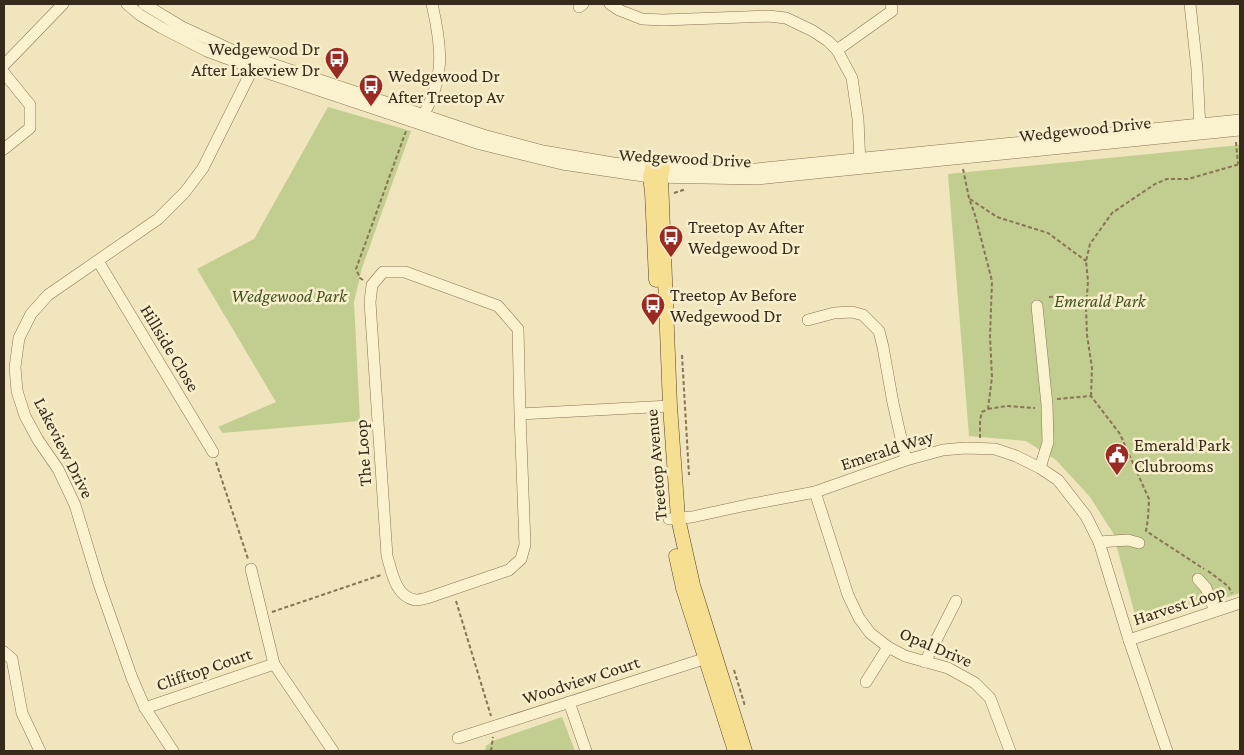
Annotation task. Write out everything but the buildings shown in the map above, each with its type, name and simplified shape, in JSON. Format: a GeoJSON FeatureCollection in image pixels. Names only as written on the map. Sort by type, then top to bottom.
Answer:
{"type":"FeatureCollection","features":[{"type":"Feature","properties":{"kind":"main road","name":"Treetop Avenue"},"geometry":{"type":"LineString","coordinates":[[657,172],[652,192],[665,407],[673,519],[683,588],[745,751]]}},
{"type":"Feature","properties":{"kind":"main road","name":"Treetop Avenue"},"geometry":{"type":"LineString","coordinates":[[710,657],[735,751]]}},
{"type":"Feature","properties":{"kind":"street"},"geometry":{"type":"LineString","coordinates":[[4,65],[62,4]]}},
{"type":"Feature","properties":{"kind":"street","name":"Wedgewood Drive"},"geometry":{"type":"LineString","coordinates":[[127,4],[140,14],[183,39],[208,51],[255,64],[480,144],[562,164],[657,172],[961,159],[1200,129],[1240,120]]}},
{"type":"Feature","properties":{"kind":"street","name":"Wedgewood Drive"},"geometry":{"type":"LineString","coordinates":[[144,4],[182,27],[234,51],[255,64]]}},
{"type":"Feature","properties":{"kind":"street"},"geometry":{"type":"LineString","coordinates":[[416,122],[439,75],[439,37],[432,4]]}},
{"type":"Feature","properties":{"kind":"street"},"geometry":{"type":"LineString","coordinates":[[610,4],[619,10],[642,19],[768,16],[786,18],[814,31],[837,50],[852,78],[858,119],[860,164]]}},
{"type":"Feature","properties":{"kind":"street"},"geometry":{"type":"LineString","coordinates":[[837,50],[892,11],[891,4]]}},
{"type":"Feature","properties":{"kind":"street"},"geometry":{"type":"LineString","coordinates":[[1190,4],[1197,70],[1200,129]]}},
{"type":"Feature","properties":{"kind":"street","name":"Lakeview Drive"},"geometry":{"type":"LineString","coordinates":[[172,751],[145,708],[129,670],[99,584],[75,505],[58,469],[38,440],[25,416],[17,391],[15,367],[19,338],[31,314],[48,295],[158,219],[185,192],[203,168],[255,64]]}},
{"type":"Feature","properties":{"kind":"street"},"geometry":{"type":"LineString","coordinates":[[4,73],[30,105],[30,128],[4,149]]}},
{"type":"Feature","properties":{"kind":"street","name":"Wedgewood Drive"},"geometry":{"type":"LineString","coordinates":[[860,164],[1200,129],[1238,131]]}},
{"type":"Feature","properties":{"kind":"street","name":"Hillside Close"},"geometry":{"type":"LineString","coordinates":[[98,261],[213,452]]}},
{"type":"Feature","properties":{"kind":"street","name":"The Loop"},"geometry":{"type":"LineString","coordinates":[[383,272],[406,272],[498,306],[518,329],[520,414],[525,545],[522,559],[509,570],[427,598],[415,600],[402,593],[396,586],[388,556],[370,302],[372,285],[383,272]]}},
{"type":"Feature","properties":{"kind":"street"},"geometry":{"type":"LineString","coordinates":[[1037,306],[1048,442],[1040,468]]}},
{"type":"Feature","properties":{"kind":"street"},"geometry":{"type":"LineString","coordinates":[[808,320],[834,313],[852,312],[864,315],[879,331],[906,460]]}},
{"type":"Feature","properties":{"kind":"street"},"geometry":{"type":"LineString","coordinates":[[520,414],[665,407]]}},
{"type":"Feature","properties":{"kind":"street","name":"Emerald Way"},"geometry":{"type":"LineString","coordinates":[[673,519],[692,517],[815,492],[906,460],[943,450],[980,448],[1002,452],[1040,468],[1058,480],[1071,495],[1086,516],[1099,542],[1166,751]]}},
{"type":"Feature","properties":{"kind":"street","name":"Opal Drive"},"geometry":{"type":"LineString","coordinates":[[815,492],[848,595],[859,618],[870,633],[888,647],[905,656],[948,668],[975,683],[990,698],[1010,751]]}},
{"type":"Feature","properties":{"kind":"street"},"geometry":{"type":"LineString","coordinates":[[1099,542],[1128,540],[1139,543]]}},
{"type":"Feature","properties":{"kind":"street","name":"Clifftop Court"},"geometry":{"type":"LineString","coordinates":[[250,569],[274,664],[333,751]]}},
{"type":"Feature","properties":{"kind":"street"},"geometry":{"type":"LineString","coordinates":[[1198,579],[1206,588],[1215,611]]}},
{"type":"Feature","properties":{"kind":"street"},"geometry":{"type":"LineString","coordinates":[[926,662],[956,601]]}},
{"type":"Feature","properties":{"kind":"street","name":"Harvest Loop"},"geometry":{"type":"LineString","coordinates":[[1129,640],[1238,604]]}},
{"type":"Feature","properties":{"kind":"street"},"geometry":{"type":"LineString","coordinates":[[866,682],[888,647]]}},
{"type":"Feature","properties":{"kind":"street"},"geometry":{"type":"LineString","coordinates":[[4,652],[12,659],[22,713],[40,751]]}},
{"type":"Feature","properties":{"kind":"street","name":"Woodview Court"},"geometry":{"type":"LineString","coordinates":[[458,738],[710,657]]}},
{"type":"Feature","properties":{"kind":"street","name":"Clifftop Court"},"geometry":{"type":"LineString","coordinates":[[145,708],[274,664]]}},
{"type":"Feature","properties":{"kind":"street"},"geometry":{"type":"LineString","coordinates":[[569,702],[586,751]]}},
{"type":"Feature","properties":{"kind":"path"},"geometry":{"type":"LineString","coordinates":[[372,285],[360,278],[356,269],[416,122]]}},
{"type":"Feature","properties":{"kind":"path"},"geometry":{"type":"LineString","coordinates":[[1238,131],[1239,164],[1188,178],[1167,179],[1155,184],[1112,213],[1090,244],[1086,261],[1088,281],[1087,335],[1092,368],[1092,396],[1120,434],[1149,499],[1146,531],[1228,586],[1238,604]]}},
{"type":"Feature","properties":{"kind":"path"},"geometry":{"type":"LineString","coordinates":[[961,159],[969,198],[992,281],[990,338],[992,377],[988,409]]}},
{"type":"Feature","properties":{"kind":"path"},"geometry":{"type":"LineString","coordinates":[[674,193],[674,200]]}},
{"type":"Feature","properties":{"kind":"path"},"geometry":{"type":"LineString","coordinates":[[969,198],[997,216],[1048,234],[1086,261]]}},
{"type":"Feature","properties":{"kind":"path"},"geometry":{"type":"LineString","coordinates":[[1049,297],[1060,296],[1067,304],[1086,308]]}},
{"type":"Feature","properties":{"kind":"path"},"geometry":{"type":"LineString","coordinates":[[682,355],[689,483]]}},
{"type":"Feature","properties":{"kind":"path"},"geometry":{"type":"LineString","coordinates":[[980,448],[980,420],[982,412],[988,409],[1006,406],[1035,409],[1046,399],[1092,396]]}},
{"type":"Feature","properties":{"kind":"path"},"geometry":{"type":"LineString","coordinates":[[213,452],[250,569]]}},
{"type":"Feature","properties":{"kind":"path"},"geometry":{"type":"LineString","coordinates":[[262,615],[392,571]]}},
{"type":"Feature","properties":{"kind":"path"},"geometry":{"type":"LineString","coordinates":[[452,589],[494,726],[491,751]]}},
{"type":"Feature","properties":{"kind":"path"},"geometry":{"type":"LineString","coordinates":[[731,662],[748,714]]}},
{"type":"Feature","properties":{"kind":"green space","name":"Wedgewood Park"},"geometry":{"type":"Polygon","coordinates":[[[328,107],[411,131],[362,268],[354,302],[360,421],[223,433],[218,427],[276,402],[197,269],[254,239],[328,107]]]}},
{"type":"Feature","properties":{"kind":"green space","name":"Emerald Park"},"geometry":{"type":"Polygon","coordinates":[[[1240,145],[1240,593],[1138,626],[1113,533],[1090,497],[1056,460],[1026,441],[969,436],[948,174],[1240,145]]]}},
{"type":"Feature","properties":{"kind":"green space"},"geometry":{"type":"Polygon","coordinates":[[[562,717],[575,751],[485,751],[486,746],[493,741],[562,717]]]}},
{"type":"Feature","properties":{"kind":"place","name":"Wedgewood Dr After Lakeview Dr"},"geometry":{"type":"Point","coordinates":[337,80]}},
{"type":"Feature","properties":{"kind":"place","name":"Wedgewood Dr After Treetop Av"},"geometry":{"type":"Point","coordinates":[371,107]}},
{"type":"Feature","properties":{"kind":"place","name":"Treetop Av After Wedgewood Dr"},"geometry":{"type":"Point","coordinates":[671,258]}},
{"type":"Feature","properties":{"kind":"place","name":"Treetop Av Before Wedgewood Dr"},"geometry":{"type":"Point","coordinates":[653,326]}},
{"type":"Feature","properties":{"kind":"place","name":"Emerald Park Clubrooms"},"geometry":{"type":"Point","coordinates":[1117,476]}}]}
